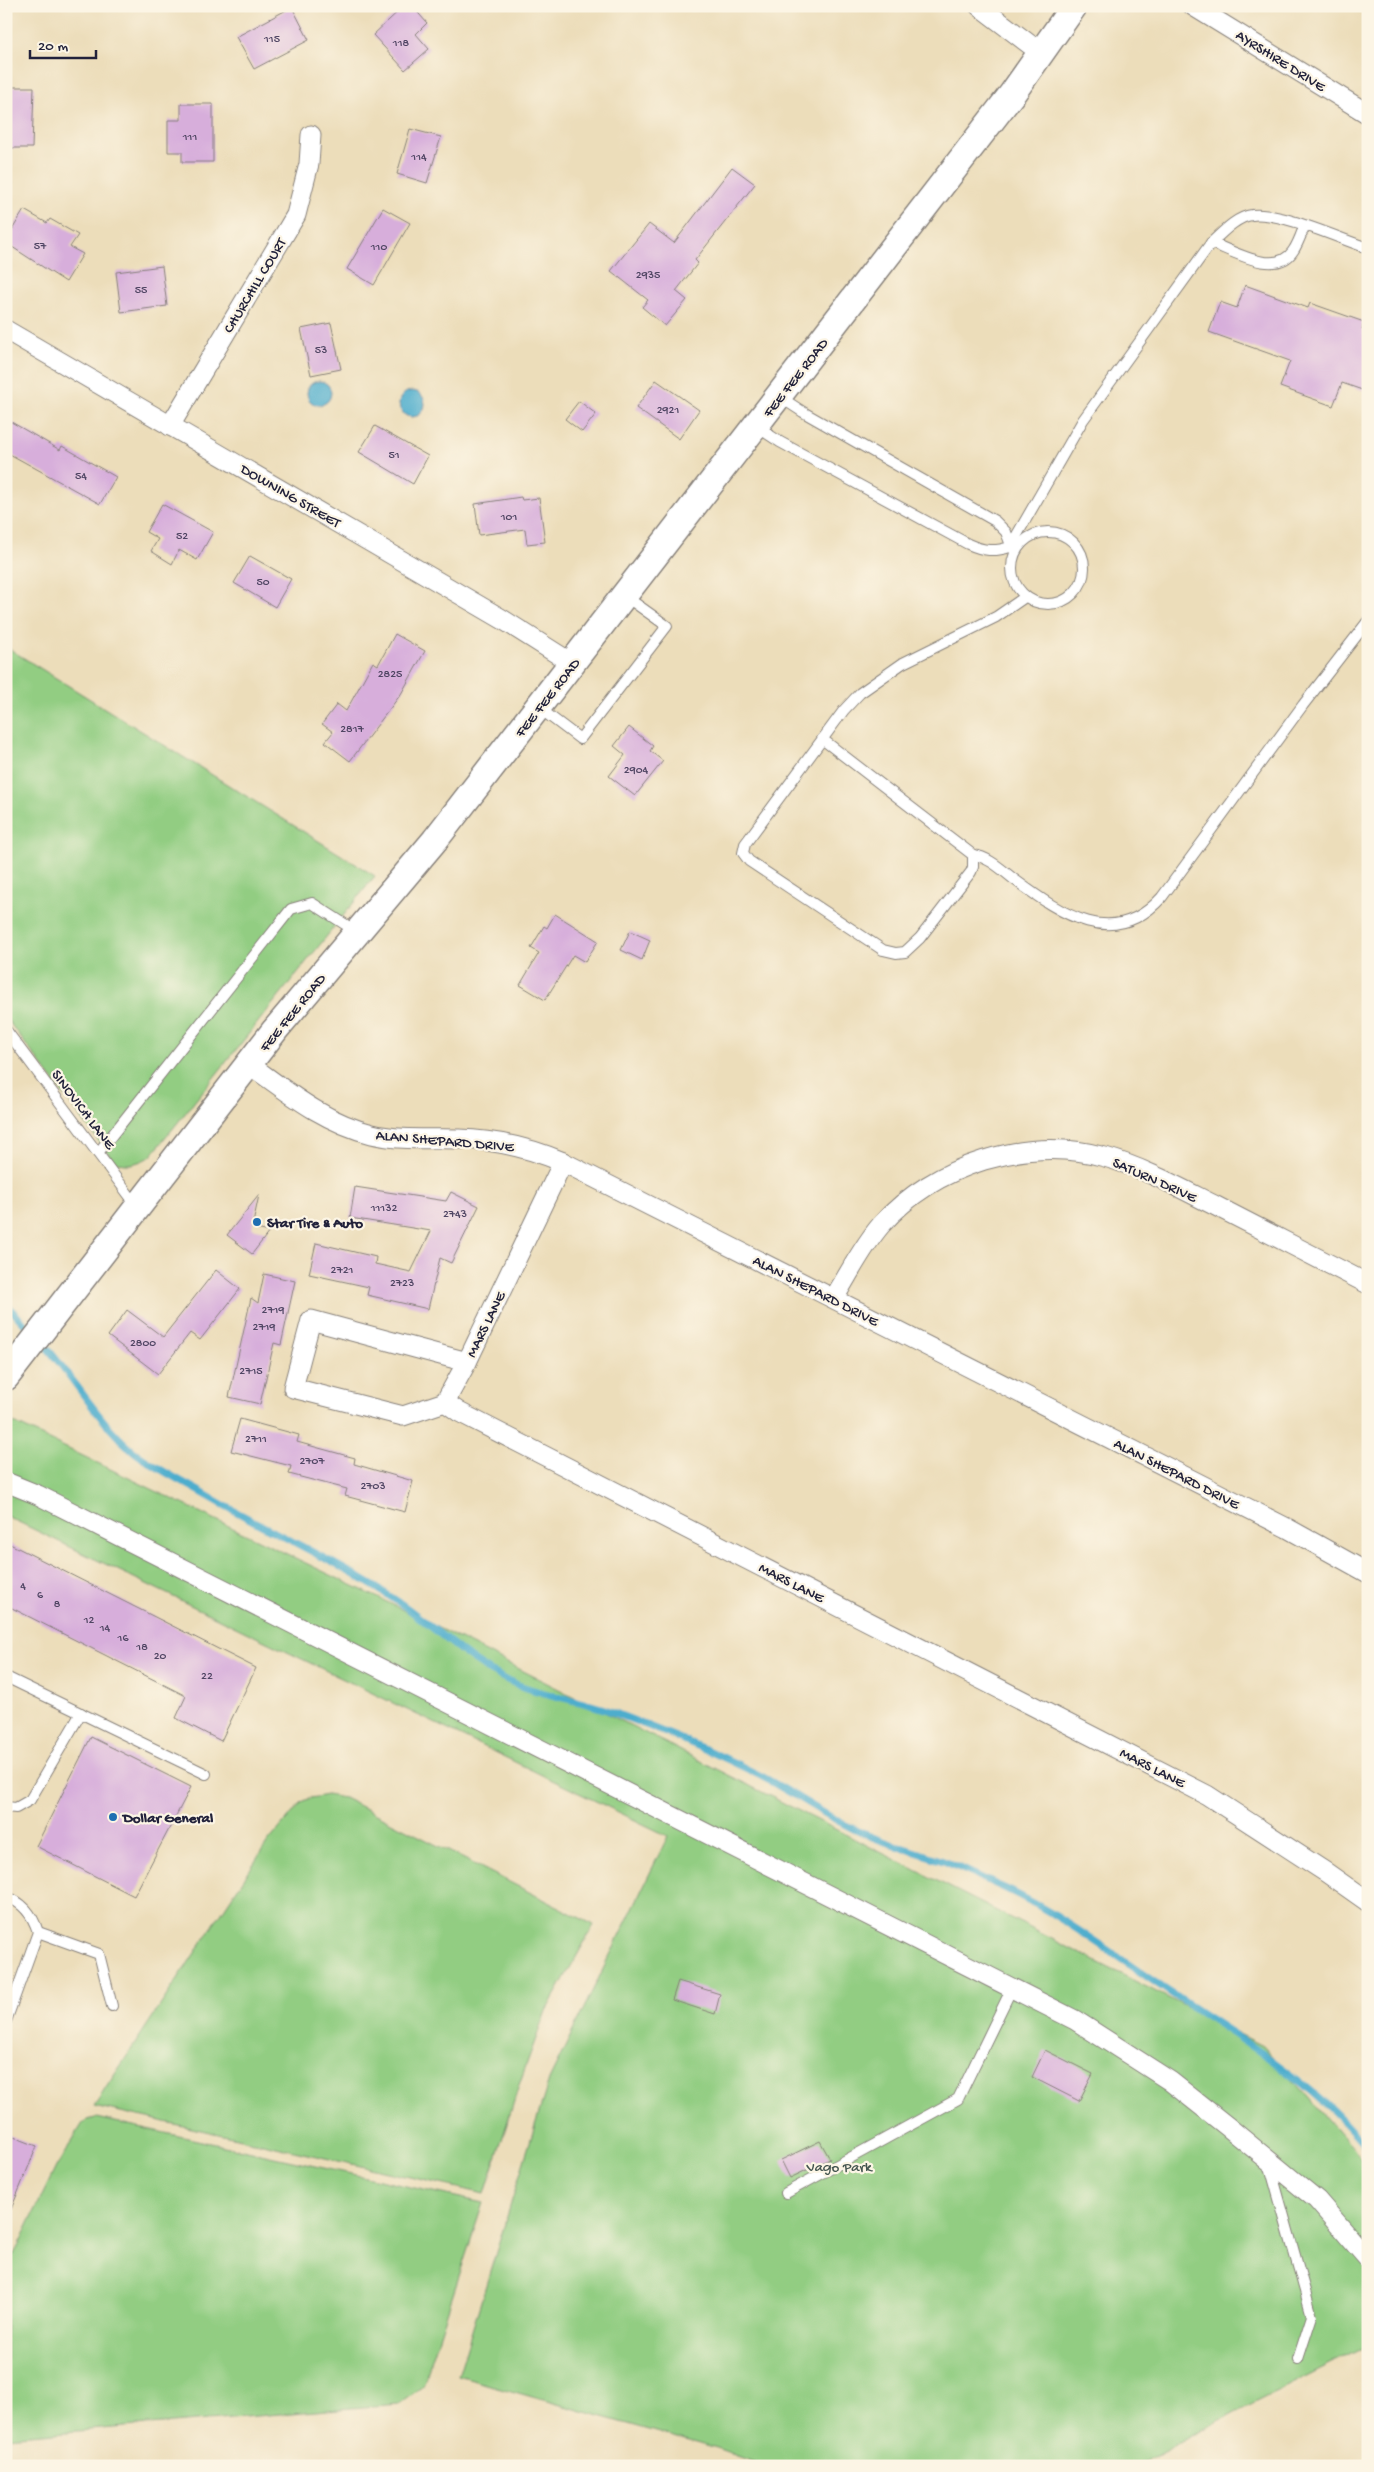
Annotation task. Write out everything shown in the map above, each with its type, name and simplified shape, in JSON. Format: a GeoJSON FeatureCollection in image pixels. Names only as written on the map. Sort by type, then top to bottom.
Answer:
{"type":"FeatureCollection","features":[{"type":"Feature","properties":{"kind":"street"},"geometry":{"type":"LineString","coordinates":[[978,6],[1041,53]]}},
{"type":"Feature","properties":{"kind":"street","name":"FEE FEE ROAD"},"geometry":{"type":"LineString","coordinates":[[10,1369],[250,1065],[275,1030],[435,840],[780,397],[1012,94],[1074,6]]}},
{"type":"Feature","properties":{"kind":"street","name":"AYRSHIRE DRIVE"},"geometry":{"type":"LineString","coordinates":[[1193,6],[1368,114]]}},
{"type":"Feature","properties":{"kind":"street","name":"CHURCHILL COURT"},"geometry":{"type":"LineString","coordinates":[[170,426],[296,215],[309,164],[311,135]]}},
{"type":"Feature","properties":{"kind":"street","name":"DOWNING STREET"},"geometry":{"type":"LineString","coordinates":[[6,330],[496,616],[572,664]]}},
{"type":"Feature","properties":{"kind":"street","name":"ALAN SHEPARD DRIVE"},"geometry":{"type":"LineString","coordinates":[[250,1065],[312,1110],[352,1128],[389,1138],[498,1141],[520,1146],[563,1162],[1286,1528],[1368,1573]]}},
{"type":"Feature","properties":{"kind":"street","name":"SATURN DRIVE"},"geometry":{"type":"LineString","coordinates":[[834,1298],[865,1246],[881,1225],[918,1192],[940,1178],[993,1158],[1052,1151],[1104,1156],[1128,1164],[1166,1181],[1368,1284]]}},
{"type":"Feature","properties":{"kind":"street","name":"MARS LANE"},"geometry":{"type":"LineString","coordinates":[[563,1162],[467,1362],[444,1402],[459,1412],[1208,1795],[1327,1872],[1368,1902]]}},
{"type":"Feature","properties":{"kind":"street"},"geometry":{"type":"LineString","coordinates":[[444,1402],[403,1416],[293,1388],[311,1320],[467,1362]]}},
{"type":"Feature","properties":{"kind":"street"},"geometry":{"type":"LineString","coordinates":[[6,1482],[38,1495],[1075,2020],[1170,2081],[1268,2160],[1317,2200],[1368,2259]]}},
{"type":"Feature","properties":{"kind":"lane"},"geometry":{"type":"LineString","coordinates":[[757,427],[780,442],[981,550],[996,552],[1013,549],[1032,535],[1044,532],[1056,533],[1067,537],[1076,545],[1082,555],[1084,566],[1083,578],[1078,589],[1069,598],[1059,603],[1047,605],[1025,597],[1017,587],[1012,576],[1013,549],[1101,393],[1211,244],[1230,226],[1251,215],[1276,216],[1368,248]]}},
{"type":"Feature","properties":{"kind":"lane"},"geometry":{"type":"LineString","coordinates":[[1211,244],[1260,261],[1278,262],[1286,259],[1294,251],[1304,227]]}},
{"type":"Feature","properties":{"kind":"lane"},"geometry":{"type":"LineString","coordinates":[[780,397],[803,412],[995,521],[1006,532],[1013,549]]}},
{"type":"Feature","properties":{"kind":"lane"},"geometry":{"type":"LineString","coordinates":[[538,708],[580,739],[666,626],[625,596]]}},
{"type":"Feature","properties":{"kind":"lane"},"geometry":{"type":"LineString","coordinates":[[972,855],[973,867],[970,872],[920,938],[905,952],[896,953],[882,950],[748,861],[743,853],[745,844],[822,739],[860,693],[903,663],[996,617],[1025,597]]}},
{"type":"Feature","properties":{"kind":"lane"},"geometry":{"type":"LineString","coordinates":[[822,739],[972,855],[990,862],[1052,906],[1082,921],[1115,924],[1132,920],[1142,915],[1162,896],[1303,705],[1368,621]]}},
{"type":"Feature","properties":{"kind":"lane"},"geometry":{"type":"LineString","coordinates":[[98,1154],[291,909],[312,903],[358,932]]}},
{"type":"Feature","properties":{"kind":"lane","name":"SINOVICH LANE"},"geometry":{"type":"LineString","coordinates":[[6,1030],[137,1206]]}},
{"type":"Feature","properties":{"kind":"lane"},"geometry":{"type":"LineString","coordinates":[[6,1677],[206,1774]]}},
{"type":"Feature","properties":{"kind":"lane"},"geometry":{"type":"LineString","coordinates":[[6,1807],[16,1808],[30,1800],[81,1712]]}},
{"type":"Feature","properties":{"kind":"lane"},"geometry":{"type":"LineString","coordinates":[[6,1897],[27,1910],[34,1920],[38,1932],[6,2021]]}},
{"type":"Feature","properties":{"kind":"lane"},"geometry":{"type":"LineString","coordinates":[[38,1932],[100,1954],[112,2006]]}},
{"type":"Feature","properties":{"kind":"lane"},"geometry":{"type":"LineString","coordinates":[[786,2193],[958,2099],[1012,1988]]}},
{"type":"Feature","properties":{"kind":"lane"},"geometry":{"type":"LineString","coordinates":[[1268,2160],[1312,2316],[1298,2359]]}},
{"type":"Feature","properties":{"kind":"green space"},"geometry":{"type":"Polygon","coordinates":[[[6,647],[375,876],[151,1156],[142,1161],[123,1164],[113,1160],[6,1018],[6,647]]]}},
{"type":"Feature","properties":{"kind":"green space","name":"Vago Park"},"geometry":{"type":"Polygon","coordinates":[[[6,1419],[391,1604],[1263,2046],[1368,2166],[1368,2345],[1235,2412],[1138,2466],[766,2466],[717,2449],[458,2376],[549,2080],[668,1836],[6,1516],[6,1419]]]}},
{"type":"Feature","properties":{"kind":"green space"},"geometry":{"type":"Polygon","coordinates":[[[327,1795],[344,1798],[594,1925],[546,2011],[520,2082],[485,2194],[94,2106],[268,1842],[302,1802],[310,1798],[327,1795]]]}},
{"type":"Feature","properties":{"kind":"green space"},"geometry":{"type":"Polygon","coordinates":[[[97,2118],[483,2203],[423,2386],[399,2404],[6,2437],[6,2271],[56,2167],[83,2123],[97,2118]]]}},
{"type":"Feature","properties":{"kind":"water"},"geometry":{"type":"Polygon","coordinates":[[[319,381],[324,382],[330,388],[330,398],[324,404],[319,405],[314,404],[308,398],[307,393],[308,388],[314,382],[319,381]]]}},
{"type":"Feature","properties":{"kind":"water"},"geometry":{"type":"Polygon","coordinates":[[[412,391],[421,395],[425,404],[421,413],[412,417],[403,413],[399,404],[403,395],[412,391]]]}},
{"type":"Feature","properties":{"kind":"building"},"geometry":{"type":"Polygon","coordinates":[[[404,6],[412,6],[427,23],[416,34],[429,49],[405,70],[373,35],[404,6]]]}},
{"type":"Feature","properties":{"kind":"building"},"geometry":{"type":"Polygon","coordinates":[[[292,7],[309,40],[254,69],[236,37],[292,7]]]}},
{"type":"Feature","properties":{"kind":"building"},"geometry":{"type":"Polygon","coordinates":[[[6,87],[34,87],[32,148],[6,148],[6,87]]]}},
{"type":"Feature","properties":{"kind":"building"},"geometry":{"type":"Polygon","coordinates":[[[181,104],[213,104],[213,162],[182,162],[182,152],[168,152],[168,120],[181,120],[181,104]]]}},
{"type":"Feature","properties":{"kind":"building"},"geometry":{"type":"Polygon","coordinates":[[[410,129],[441,137],[427,183],[397,174],[410,129]]]}},
{"type":"Feature","properties":{"kind":"building"},"geometry":{"type":"Polygon","coordinates":[[[732,167],[755,184],[695,260],[698,263],[676,291],[687,300],[665,326],[642,307],[648,300],[611,271],[649,224],[674,243],[732,167]]]}},
{"type":"Feature","properties":{"kind":"building"},"geometry":{"type":"Polygon","coordinates":[[[383,208],[410,223],[374,285],[347,269],[383,208]]]}},
{"type":"Feature","properties":{"kind":"building"},"geometry":{"type":"Polygon","coordinates":[[[24,210],[47,223],[50,219],[78,235],[70,247],[83,254],[66,282],[6,243],[24,210]]]}},
{"type":"Feature","properties":{"kind":"building"},"geometry":{"type":"Polygon","coordinates":[[[162,266],[167,306],[121,312],[116,272],[162,266]]]}},
{"type":"Feature","properties":{"kind":"building"},"geometry":{"type":"Polygon","coordinates":[[[1245,285],[1308,308],[1310,303],[1364,322],[1362,329],[1368,331],[1368,392],[1342,383],[1333,406],[1280,387],[1290,361],[1209,332],[1220,302],[1237,308],[1245,285]]]}},
{"type":"Feature","properties":{"kind":"building"},"geometry":{"type":"Polygon","coordinates":[[[331,323],[341,369],[311,375],[301,329],[331,323]]]}},
{"type":"Feature","properties":{"kind":"building"},"geometry":{"type":"Polygon","coordinates":[[[656,380],[699,410],[679,439],[636,408],[656,380]]]}},
{"type":"Feature","properties":{"kind":"building"},"geometry":{"type":"Polygon","coordinates":[[[579,401],[596,414],[582,432],[565,419],[579,401]]]}},
{"type":"Feature","properties":{"kind":"building"},"geometry":{"type":"Polygon","coordinates":[[[6,419],[60,450],[62,446],[116,477],[100,504],[6,452],[6,419]]]}},
{"type":"Feature","properties":{"kind":"building"},"geometry":{"type":"Polygon","coordinates":[[[375,426],[428,456],[413,484],[359,452],[375,426]]]}},
{"type":"Feature","properties":{"kind":"building"},"geometry":{"type":"Polygon","coordinates":[[[521,497],[522,500],[539,498],[545,542],[527,544],[525,529],[479,535],[475,504],[521,497]]]}},
{"type":"Feature","properties":{"kind":"building"},"geometry":{"type":"Polygon","coordinates":[[[162,504],[213,532],[197,560],[179,550],[172,564],[151,551],[158,539],[146,532],[162,504]]]}},
{"type":"Feature","properties":{"kind":"building"},"geometry":{"type":"Polygon","coordinates":[[[250,556],[291,579],[275,607],[234,583],[250,556]]]}},
{"type":"Feature","properties":{"kind":"building"},"geometry":{"type":"Polygon","coordinates":[[[395,634],[425,651],[401,694],[350,761],[325,742],[333,732],[322,724],[337,704],[346,711],[373,662],[378,665],[395,634]]]}},
{"type":"Feature","properties":{"kind":"building"},"geometry":{"type":"Polygon","coordinates":[[[629,727],[653,746],[650,751],[663,761],[635,796],[609,776],[625,755],[614,746],[629,727]]]}},
{"type":"Feature","properties":{"kind":"building"},"geometry":{"type":"Polygon","coordinates":[[[555,914],[598,941],[585,962],[573,955],[545,1000],[520,985],[539,953],[531,948],[544,926],[547,928],[555,914]]]}},
{"type":"Feature","properties":{"kind":"building"},"geometry":{"type":"Polygon","coordinates":[[[630,931],[650,940],[642,960],[621,950],[630,931]]]}},
{"type":"Feature","properties":{"kind":"building"},"geometry":{"type":"Polygon","coordinates":[[[355,1187],[446,1201],[451,1192],[479,1206],[451,1263],[440,1258],[428,1309],[367,1295],[369,1287],[309,1274],[316,1243],[376,1257],[375,1264],[411,1272],[431,1231],[350,1218],[355,1187]]]}},
{"type":"Feature","properties":{"kind":"building"},"geometry":{"type":"Polygon","coordinates":[[[259,1195],[252,1228],[269,1232],[252,1254],[227,1235],[259,1195]]]}},
{"type":"Feature","properties":{"kind":"building"},"geometry":{"type":"Polygon","coordinates":[[[216,1270],[240,1289],[200,1340],[190,1333],[158,1374],[108,1336],[127,1310],[163,1337],[216,1270]]]}},
{"type":"Feature","properties":{"kind":"building"},"geometry":{"type":"Polygon","coordinates":[[[264,1274],[295,1281],[281,1345],[274,1343],[260,1404],[229,1397],[251,1298],[258,1303],[264,1274]]]}},
{"type":"Feature","properties":{"kind":"building"},"geometry":{"type":"Polygon","coordinates":[[[240,1419],[299,1435],[297,1442],[355,1458],[354,1464],[413,1481],[405,1512],[345,1496],[347,1489],[289,1474],[291,1466],[231,1451],[240,1419]]]}},
{"type":"Feature","properties":{"kind":"building"},"geometry":{"type":"Polygon","coordinates":[[[6,1542],[256,1668],[221,1741],[176,1718],[186,1696],[6,1605],[6,1542]]]}},
{"type":"Feature","properties":{"kind":"building","name":"Dollar General"},"geometry":{"type":"Polygon","coordinates":[[[91,1737],[191,1787],[134,1896],[36,1846],[91,1737]]]}},
{"type":"Feature","properties":{"kind":"building"},"geometry":{"type":"Polygon","coordinates":[[[678,1981],[720,1994],[715,2014],[672,2000],[678,1981]]]}},
{"type":"Feature","properties":{"kind":"building"},"geometry":{"type":"Polygon","coordinates":[[[1045,2050],[1093,2074],[1079,2101],[1032,2077],[1045,2050]]]}},
{"type":"Feature","properties":{"kind":"building"},"geometry":{"type":"Polygon","coordinates":[[[6,2134],[37,2146],[7,2219],[6,2219],[6,2134]]]}},
{"type":"Feature","properties":{"kind":"building"},"geometry":{"type":"Polygon","coordinates":[[[820,2141],[830,2159],[790,2178],[781,2160],[820,2141]]]}},
{"type":"Feature","properties":{"kind":"waterway"},"geometry":{"type":"LineString","coordinates":[[6,1304],[33,1333]]}},
{"type":"Feature","properties":{"kind":"waterway"},"geometry":{"type":"LineString","coordinates":[[41,1341],[107,1425],[132,1450],[149,1463],[377,1588],[414,1613],[484,1668],[516,1684],[603,1709],[702,1748],[766,1779],[830,1817],[856,1830],[946,1862],[1026,1899],[1089,1937],[1276,2063],[1324,2102],[1347,2124],[1368,2149]]}},
{"type":"Feature","properties":{"kind":"place","name":"Star Tire & Auto"},"geometry":{"type":"Point","coordinates":[257,1222]}},
{"type":"Feature","properties":{"kind":"place","name":"Dollar General"},"geometry":{"type":"Point","coordinates":[113,1817]}}]}
